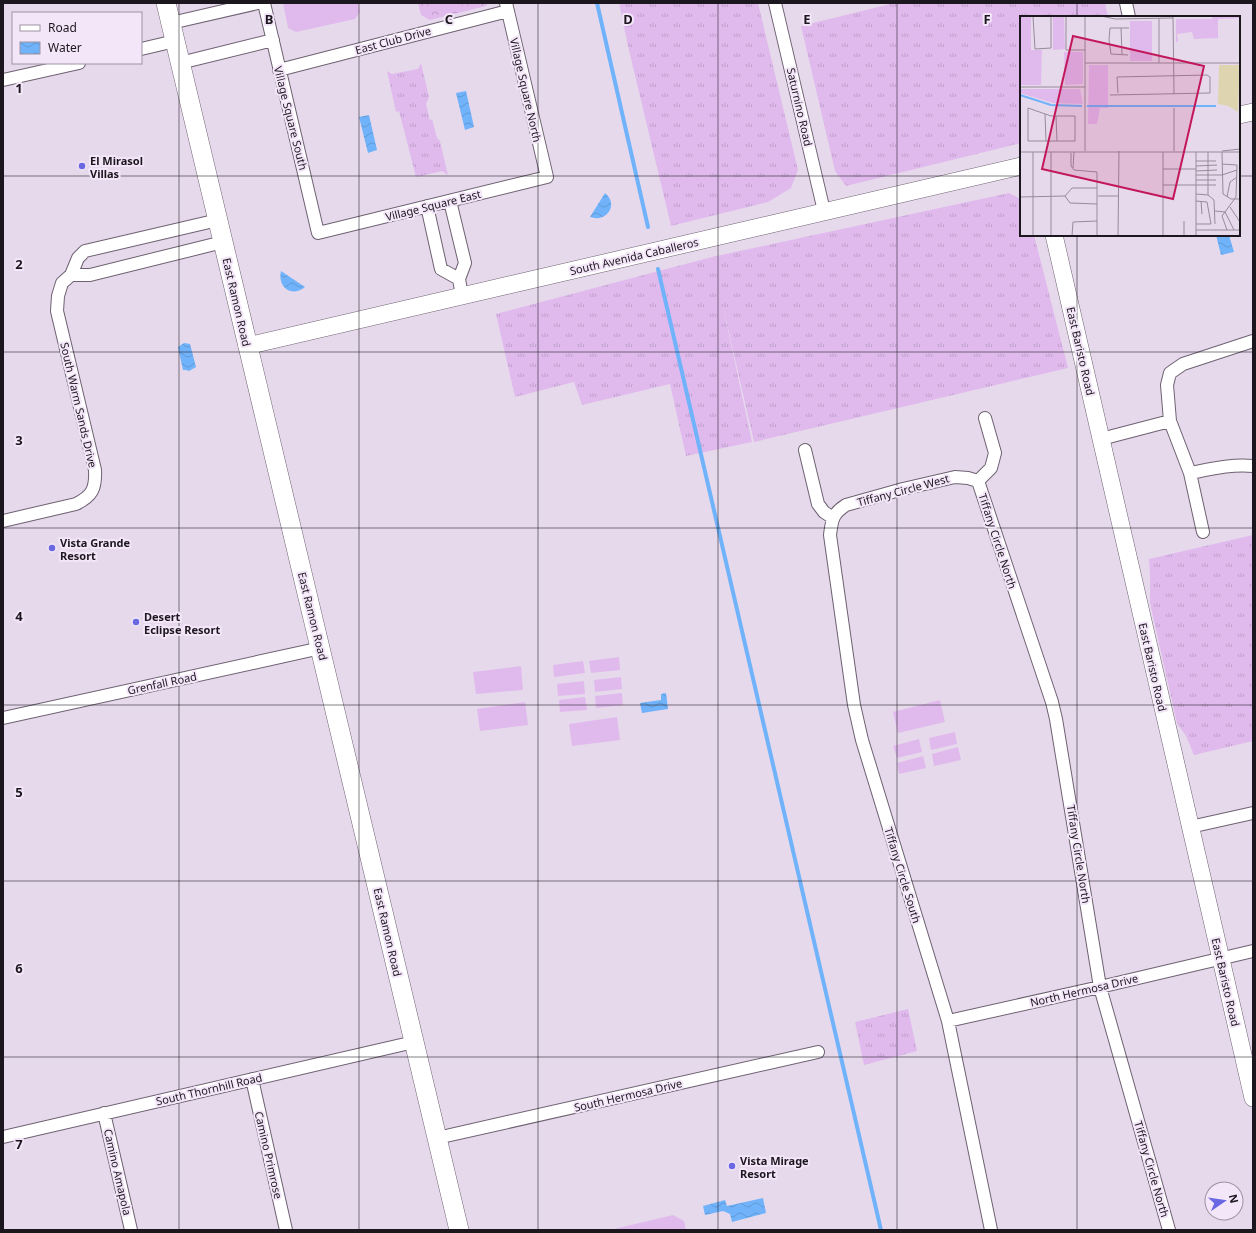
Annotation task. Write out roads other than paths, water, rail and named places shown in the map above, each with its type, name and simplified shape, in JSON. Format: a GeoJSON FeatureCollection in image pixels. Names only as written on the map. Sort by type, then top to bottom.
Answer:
{"type":"FeatureCollection","features":[{"type":"Feature","properties":{"kind":"main road","name":"East Ramon Road"},"geometry":{"type":"LineString","coordinates":[[166,3],[459,1230]]}},
{"type":"Feature","properties":{"kind":"street"},"geometry":{"type":"LineString","coordinates":[[142,48],[173,32],[258,3]]}},
{"type":"Feature","properties":{"kind":"street","name":"Village Square South"},"geometry":{"type":"LineString","coordinates":[[264,3],[318,233]]}},
{"type":"Feature","properties":{"kind":"street","name":"Saturnino Road"},"geometry":{"type":"LineString","coordinates":[[775,3],[824,211]]}},
{"type":"Feature","properties":{"kind":"street"},"geometry":{"type":"LineString","coordinates":[[1126,3],[1129,16]]}},
{"type":"Feature","properties":{"kind":"street","name":"East Club Drive"},"geometry":{"type":"LineString","coordinates":[[279,70],[507,7]]}},
{"type":"Feature","properties":{"kind":"street","name":"Village Square North"},"geometry":{"type":"LineString","coordinates":[[507,7],[547,177]]}},
{"type":"Feature","properties":{"kind":"street"},"geometry":{"type":"LineString","coordinates":[[180,63],[273,40]]}},
{"type":"Feature","properties":{"kind":"street"},"geometry":{"type":"LineString","coordinates":[[3,80],[75,64]]}},
{"type":"Feature","properties":{"kind":"street"},"geometry":{"type":"LineString","coordinates":[[1240,115],[1253,112]]}},
{"type":"Feature","properties":{"kind":"street","name":"South Avenida Caballeros"},"geometry":{"type":"LineString","coordinates":[[247,346],[1020,166]]}},
{"type":"Feature","properties":{"kind":"street","name":"Village Square East"},"geometry":{"type":"LineString","coordinates":[[318,233],[547,177]]}},
{"type":"Feature","properties":{"kind":"street"},"geometry":{"type":"LineString","coordinates":[[450,201],[465,263],[459,280],[462,296]]}},
{"type":"Feature","properties":{"kind":"street"},"geometry":{"type":"LineString","coordinates":[[428,206],[441,269],[459,280]]}},
{"type":"Feature","properties":{"kind":"street","name":"South Warm Sands Drive"},"geometry":{"type":"LineString","coordinates":[[3,521],[76,504],[85,499],[94,490],[96,480],[95,470],[57,311],[58,296],[62,283],[71,275],[78,258],[85,251],[218,220]]}},
{"type":"Feature","properties":{"kind":"street","name":"East Baristo Road"},"geometry":{"type":"LineString","coordinates":[[1054,236],[1253,1098]]}},
{"type":"Feature","properties":{"kind":"street"},"geometry":{"type":"LineString","coordinates":[[71,275],[90,275],[223,242]]}},
{"type":"Feature","properties":{"kind":"street"},"geometry":{"type":"LineString","coordinates":[[1203,532],[1190,473],[1170,422],[1167,385],[1170,372],[1183,364],[1253,341]]}},
{"type":"Feature","properties":{"kind":"street"},"geometry":{"type":"LineString","coordinates":[[978,482],[991,468],[995,453],[985,418]]}},
{"type":"Feature","properties":{"kind":"street"},"geometry":{"type":"LineString","coordinates":[[1101,439],[1170,422]]}},
{"type":"Feature","properties":{"kind":"street"},"geometry":{"type":"LineString","coordinates":[[805,450],[818,504],[824,512],[833,518]]}},
{"type":"Feature","properties":{"kind":"street"},"geometry":{"type":"LineString","coordinates":[[1190,473],[1220,467],[1239,465],[1253,466]]}},
{"type":"Feature","properties":{"kind":"street","name":"Tiffany Circle West"},"geometry":{"type":"LineString","coordinates":[[833,518],[838,510],[846,505],[902,489],[956,477],[968,478],[978,482]]}},
{"type":"Feature","properties":{"kind":"street","name":"Tiffany Circle North"},"geometry":{"type":"LineString","coordinates":[[978,482],[1052,702],[1100,987],[1169,1230]]}},
{"type":"Feature","properties":{"kind":"street","name":"Tiffany Circle South"},"geometry":{"type":"LineString","coordinates":[[833,518],[830,535],[854,705],[862,740],[948,1021],[991,1230]]}},
{"type":"Feature","properties":{"kind":"street","name":"Grenfall Road"},"geometry":{"type":"LineString","coordinates":[[3,718],[321,648]]}},
{"type":"Feature","properties":{"kind":"street"},"geometry":{"type":"LineString","coordinates":[[1190,828],[1253,812]]}},
{"type":"Feature","properties":{"kind":"street"},"geometry":{"type":"LineString","coordinates":[[1220,959],[1253,950]]}},
{"type":"Feature","properties":{"kind":"street","name":"North Hermosa Drive"},"geometry":{"type":"LineString","coordinates":[[948,1021],[1220,959]]}},
{"type":"Feature","properties":{"kind":"street","name":"South Thornhill Road"},"geometry":{"type":"LineString","coordinates":[[3,1137],[414,1042]]}},
{"type":"Feature","properties":{"kind":"street","name":"South Hermosa Drive"},"geometry":{"type":"LineString","coordinates":[[437,1138],[818,1052]]}},
{"type":"Feature","properties":{"kind":"street","name":"Camino Primrose"},"geometry":{"type":"LineString","coordinates":[[252,1079],[286,1230]]}},
{"type":"Feature","properties":{"kind":"street","name":"Camino Amapola"},"geometry":{"type":"LineString","coordinates":[[104,1113],[131,1230]]}},
{"type":"Feature","properties":{"kind":"water"},"geometry":{"type":"Polygon","coordinates":[[[466,91],[474,127],[465,130],[456,93],[466,91]]]}},
{"type":"Feature","properties":{"kind":"water"},"geometry":{"type":"Polygon","coordinates":[[[369,115],[377,150],[368,153],[359,117],[369,115]]]}},
{"type":"Feature","properties":{"kind":"water"},"geometry":{"type":"Polygon","coordinates":[[[605,193],[611,202],[609,211],[606,215],[601,217],[590,217],[605,193]]]}},
{"type":"Feature","properties":{"kind":"water"},"geometry":{"type":"Polygon","coordinates":[[[1216,236],[1229,236],[1234,252],[1221,255],[1216,236]]]}},
{"type":"Feature","properties":{"kind":"water"},"geometry":{"type":"Polygon","coordinates":[[[281,271],[305,287],[295,291],[287,289],[281,282],[281,271]]]}},
{"type":"Feature","properties":{"kind":"water"},"geometry":{"type":"Polygon","coordinates":[[[184,343],[190,344],[196,367],[189,371],[183,370],[178,347],[184,343]]]}},
{"type":"Feature","properties":{"kind":"water"},"geometry":{"type":"Polygon","coordinates":[[[666,693],[668,709],[642,713],[640,703],[661,700],[661,694],[666,693]]]}},
{"type":"Feature","properties":{"kind":"water"},"geometry":{"type":"Polygon","coordinates":[[[763,1198],[766,1213],[732,1222],[730,1214],[723,1211],[705,1215],[703,1206],[725,1200],[727,1206],[763,1198]]]}},
{"type":"Feature","properties":{"kind":"waterway"},"geometry":{"type":"LineString","coordinates":[[597,3],[648,227]]}},
{"type":"Feature","properties":{"kind":"waterway"},"geometry":{"type":"LineString","coordinates":[[658,269],[881,1230]]}},
{"type":"Feature","properties":{"kind":"place","name":"El Mirasol Villas"},"geometry":{"type":"Point","coordinates":[82,166]}},
{"type":"Feature","properties":{"kind":"place","name":"Vista Grande Resort"},"geometry":{"type":"Point","coordinates":[52,548]}},
{"type":"Feature","properties":{"kind":"place","name":"Desert Eclipse Resort"},"geometry":{"type":"Point","coordinates":[136,622]}},
{"type":"Feature","properties":{"kind":"place","name":"Vista Mirage Resort"},"geometry":{"type":"Point","coordinates":[732,1166]}}]}
